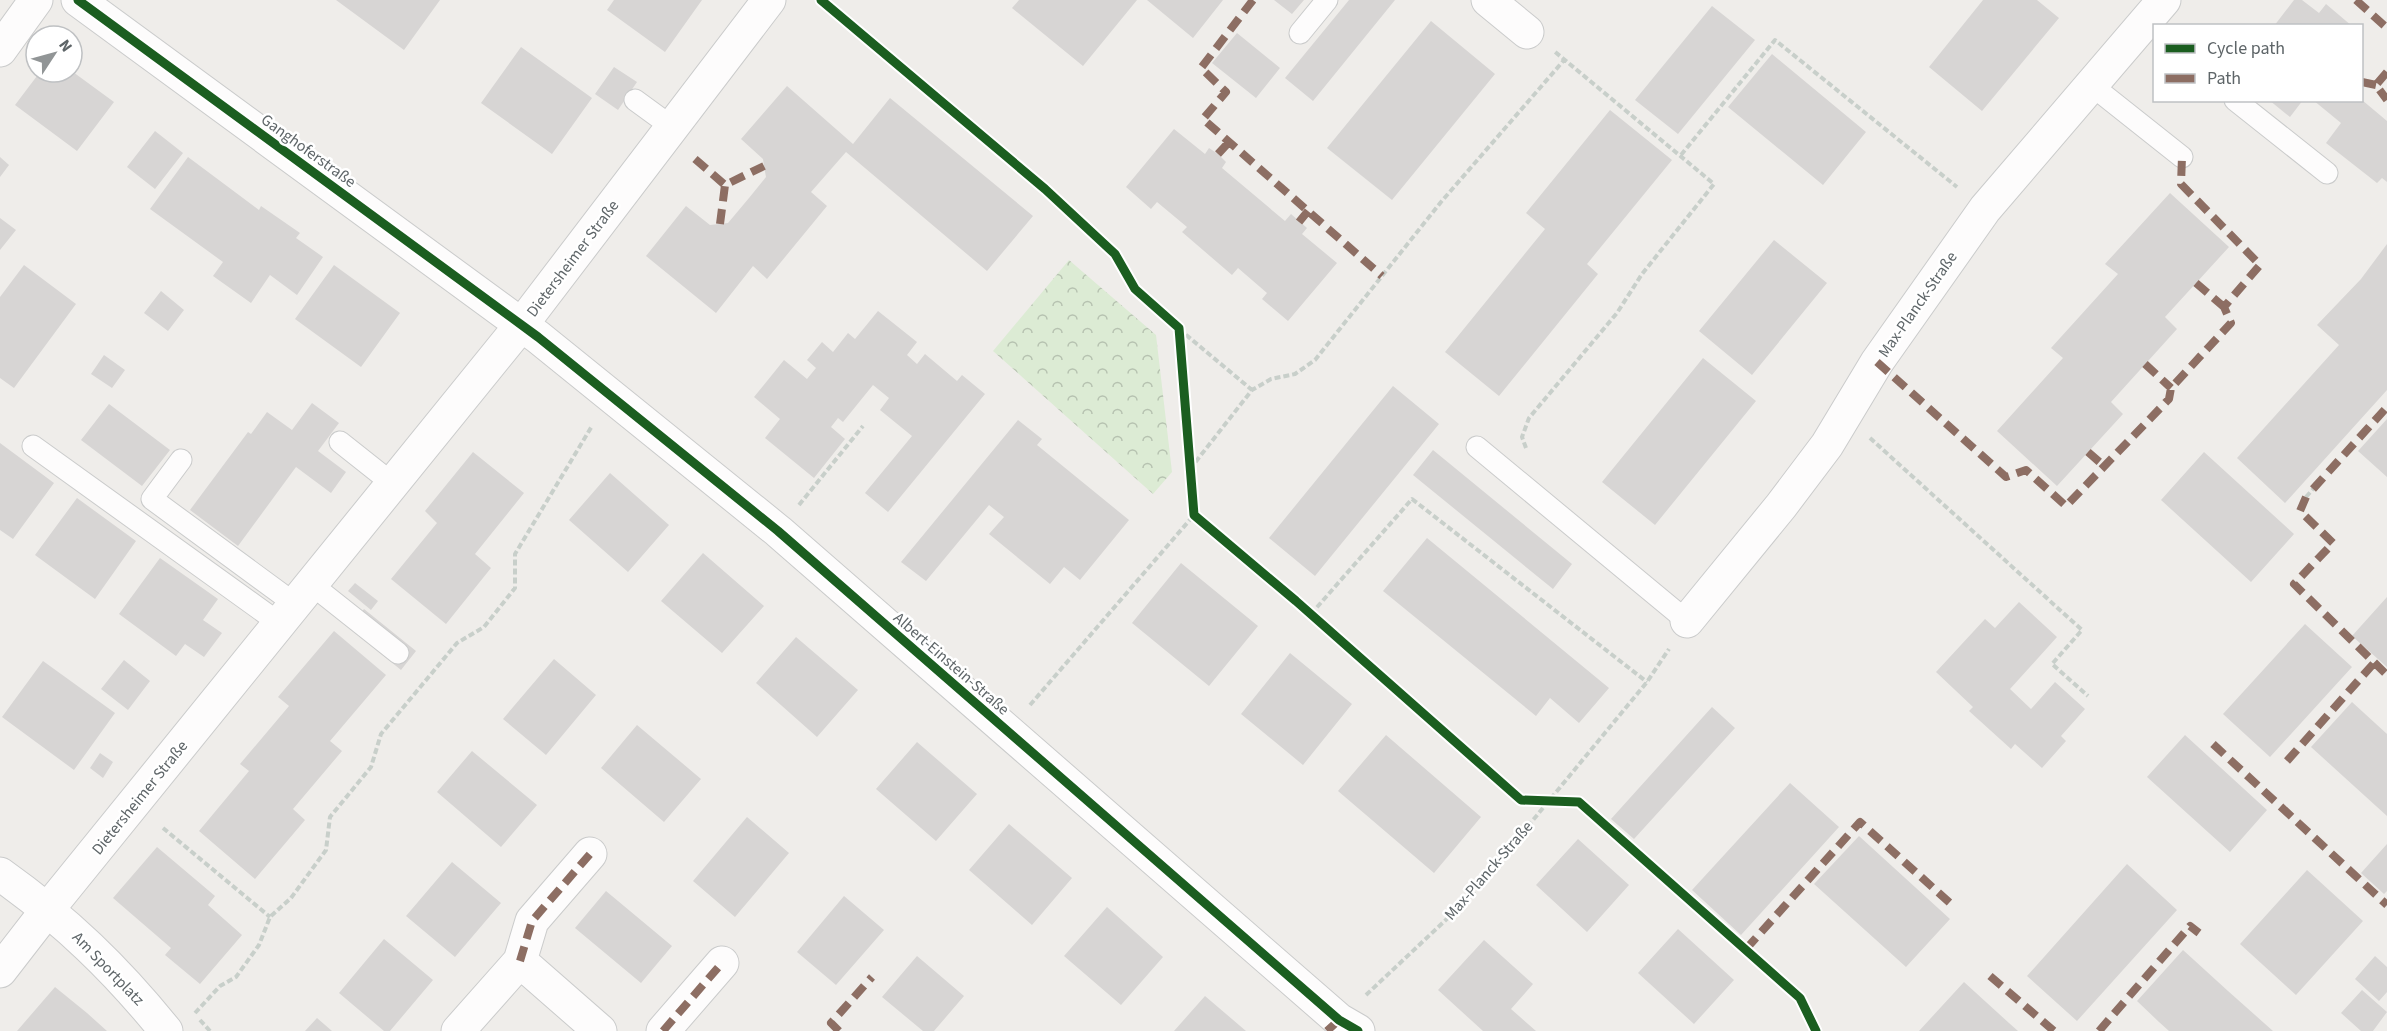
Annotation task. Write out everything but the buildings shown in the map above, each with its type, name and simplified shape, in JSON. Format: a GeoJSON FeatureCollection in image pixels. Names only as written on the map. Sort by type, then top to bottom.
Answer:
{"type":"FeatureCollection","features":[{"type":"Feature","properties":{"kind":"street"},"geometry":{"type":"LineString","coordinates":[[0,51],[36,0]]}},
{"type":"Feature","properties":{"kind":"street","name":"Ganghoferstraße"},"geometry":{"type":"LineString","coordinates":[[78,0],[522,324]]}},
{"type":"Feature","properties":{"kind":"street","name":"Dietersheimer Straße"},"geometry":{"type":"LineString","coordinates":[[0,971],[522,324],[769,0]]}},
{"type":"Feature","properties":{"kind":"street"},"geometry":{"type":"LineString","coordinates":[[1488,0],[1527,32]]}},
{"type":"Feature","properties":{"kind":"street","name":"Max-Planck-Straße"},"geometry":{"type":"LineString","coordinates":[[1687,621],[1781,506],[1827,445],[1877,362],[1985,209],[2090,84],[2155,17]]}},
{"type":"Feature","properties":{"kind":"street","name":"Albert-Einstein-Straße"},"geometry":{"type":"LineString","coordinates":[[522,324],[777,531],[1348,1026]]}},
{"type":"Feature","properties":{"kind":"street"},"geometry":{"type":"LineString","coordinates":[[458,1031],[519,961],[532,921],[590,854]]}},
{"type":"Feature","properties":{"kind":"street","name":"Am Sportplatz"},"geometry":{"type":"LineString","coordinates":[[0,874],[48,909],[98,953],[166,1031]]}},
{"type":"Feature","properties":{"kind":"street"},"geometry":{"type":"LineString","coordinates":[[519,961],[600,1031]]}},
{"type":"Feature","properties":{"kind":"street"},"geometry":{"type":"LineString","coordinates":[[663,1031],[722,963]]}},
{"type":"Feature","properties":{"kind":"lane"},"geometry":{"type":"LineString","coordinates":[[1300,33],[1327,0]]}},
{"type":"Feature","properties":{"kind":"lane"},"geometry":{"type":"LineString","coordinates":[[2090,84],[2182,157]]}},
{"type":"Feature","properties":{"kind":"lane"},"geometry":{"type":"LineString","coordinates":[[635,100],[672,127]]}},
{"type":"Feature","properties":{"kind":"lane"},"geometry":{"type":"LineString","coordinates":[[2238,102],[2327,173]]}},
{"type":"Feature","properties":{"kind":"lane"},"geometry":{"type":"LineString","coordinates":[[339,442],[393,484]]}},
{"type":"Feature","properties":{"kind":"lane"},"geometry":{"type":"LineString","coordinates":[[33,446],[295,604],[398,653]]}},
{"type":"Feature","properties":{"kind":"lane"},"geometry":{"type":"LineString","coordinates":[[1477,447],[1687,621]]}},
{"type":"Feature","properties":{"kind":"lane"},"geometry":{"type":"LineString","coordinates":[[181,460],[152,499],[295,604]]}},
{"type":"Feature","properties":{"kind":"path"},"geometry":{"type":"LineString","coordinates":[[821,0],[1045,189],[1115,254],[1135,289],[1252,390]]}},
{"type":"Feature","properties":{"kind":"path"},"geometry":{"type":"LineString","coordinates":[[1527,32],[1565,59],[1714,184],[1642,274],[1617,313],[1529,418],[1522,437],[1527,450]]}},
{"type":"Feature","properties":{"kind":"path"},"geometry":{"type":"LineString","coordinates":[[1681,155],[1775,40],[1985,209]]}},
{"type":"Feature","properties":{"kind":"path"},"geometry":{"type":"LineString","coordinates":[[1190,469],[1252,390],[1271,379],[1295,375],[1315,360],[1441,202],[1565,59]]}},
{"type":"Feature","properties":{"kind":"path"},"geometry":{"type":"LineString","coordinates":[[1179,328],[1194,515],[1311,614],[1521,800],[1579,802],[1800,998],[1816,1031]]}},
{"type":"Feature","properties":{"kind":"path"},"geometry":{"type":"LineString","coordinates":[[195,1013],[220,986],[236,977],[258,945],[270,918],[291,898],[326,850],[330,817],[371,767],[381,734],[457,643],[484,627],[515,588],[515,554],[610,395]]}},
{"type":"Feature","properties":{"kind":"path"},"geometry":{"type":"LineString","coordinates":[[1844,417],[2082,630],[2052,664],[2088,696]]}},
{"type":"Feature","properties":{"kind":"path"},"geometry":{"type":"LineString","coordinates":[[777,531],[863,426]]}},
{"type":"Feature","properties":{"kind":"path"},"geometry":{"type":"LineString","coordinates":[[2306,497],[2313,489]]}},
{"type":"Feature","properties":{"kind":"path"},"geometry":{"type":"LineString","coordinates":[[1311,614],[1412,499],[1647,682]]}},
{"type":"Feature","properties":{"kind":"path"},"geometry":{"type":"LineString","coordinates":[[1007,731],[1194,515]]}},
{"type":"Feature","properties":{"kind":"path"},"geometry":{"type":"LineString","coordinates":[[163,828],[270,918]]}},
{"type":"Feature","properties":{"kind":"green space"},"geometry":{"type":"Polygon","coordinates":[[[1069,260],[1156,335],[1172,472],[1153,494],[993,351],[1069,260]]]}},
{"type":"Feature","properties":{"kind":"marked path"},"geometry":{"type":"LineString","coordinates":[[1253,0],[1201,68],[1226,92],[1203,119],[1382,276]]}},
{"type":"Feature","properties":{"kind":"marked path"},"geometry":{"type":"LineString","coordinates":[[2356,0],[2387,28]]}},
{"type":"Feature","properties":{"kind":"marked path"},"geometry":{"type":"LineString","coordinates":[[2387,72],[2376,85],[2387,100]]}},
{"type":"Feature","properties":{"kind":"marked path"},"geometry":{"type":"LineString","coordinates":[[2363,82],[2376,85]]}},
{"type":"Feature","properties":{"kind":"marked path"},"geometry":{"type":"LineString","coordinates":[[1218,154],[1229,142]]}},
{"type":"Feature","properties":{"kind":"marked path"},"geometry":{"type":"LineString","coordinates":[[1877,362],[2006,477],[2026,470],[2066,506],[2169,399],[2171,388],[2231,323],[2224,307],[2260,265],[2181,184],[2182,157]]}},
{"type":"Feature","properties":{"kind":"marked path"},"geometry":{"type":"LineString","coordinates":[[695,159],[725,185],[764,166]]}},
{"type":"Feature","properties":{"kind":"marked path"},"geometry":{"type":"LineString","coordinates":[[720,224],[725,185]]}},
{"type":"Feature","properties":{"kind":"marked path"},"geometry":{"type":"LineString","coordinates":[[1299,222],[1308,211]]}},
{"type":"Feature","properties":{"kind":"marked path"},"geometry":{"type":"LineString","coordinates":[[2196,283],[2224,307]]}},
{"type":"Feature","properties":{"kind":"marked path"},"geometry":{"type":"LineString","coordinates":[[2145,364],[2171,388]]}},
{"type":"Feature","properties":{"kind":"marked path"},"geometry":{"type":"LineString","coordinates":[[2313,489],[2387,407]]}},
{"type":"Feature","properties":{"kind":"marked path"},"geometry":{"type":"LineString","coordinates":[[2088,452],[2104,466]]}},
{"type":"Feature","properties":{"kind":"marked path"},"geometry":{"type":"LineString","coordinates":[[2306,497],[2300,511],[2333,543],[2294,584],[2387,675]]}},
{"type":"Feature","properties":{"kind":"marked path"},"geometry":{"type":"LineString","coordinates":[[2287,761],[2374,663]]}},
{"type":"Feature","properties":{"kind":"marked path"},"geometry":{"type":"LineString","coordinates":[[2213,744],[2387,905]]}},
{"type":"Feature","properties":{"kind":"marked path"},"geometry":{"type":"LineString","coordinates":[[1746,949],[1860,822],[1950,903]]}},
{"type":"Feature","properties":{"kind":"marked path"},"geometry":{"type":"LineString","coordinates":[[520,961],[532,921],[590,854]]}},
{"type":"Feature","properties":{"kind":"marked path"},"geometry":{"type":"LineString","coordinates":[[2099,1031],[2190,926],[2199,933]]}},
{"type":"Feature","properties":{"kind":"marked path"},"geometry":{"type":"LineString","coordinates":[[663,1031],[722,963]]}},
{"type":"Feature","properties":{"kind":"marked path"},"geometry":{"type":"LineString","coordinates":[[1990,976],[2054,1031]]}},
{"type":"Feature","properties":{"kind":"marked path"},"geometry":{"type":"LineString","coordinates":[[839,1031],[831,1023],[872,977]]}},
{"type":"Feature","properties":{"kind":"marked path"},"geometry":{"type":"LineString","coordinates":[[1327,1031],[1339,1020]]}},
{"type":"Feature","properties":{"kind":"cycle path"},"geometry":{"type":"LineString","coordinates":[[78,0],[538,337],[778,531],[1339,1020],[1358,1031]]}},
{"type":"Feature","properties":{"kind":"cycle path"},"geometry":{"type":"LineString","coordinates":[[821,0],[1045,189],[1115,254],[1135,289],[1179,328],[1194,515],[1296,601],[1521,800],[1579,802],[1800,998],[1816,1031]]}}]}
